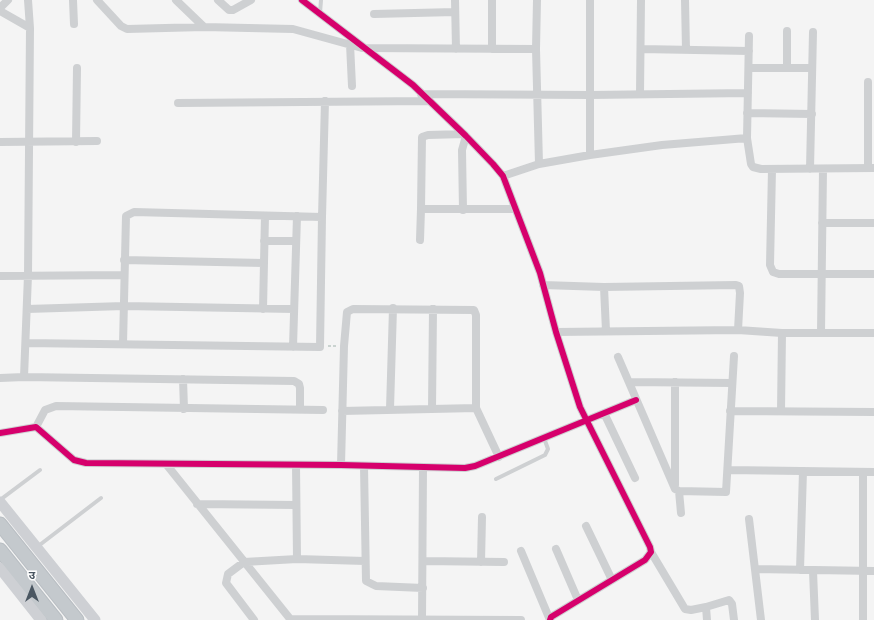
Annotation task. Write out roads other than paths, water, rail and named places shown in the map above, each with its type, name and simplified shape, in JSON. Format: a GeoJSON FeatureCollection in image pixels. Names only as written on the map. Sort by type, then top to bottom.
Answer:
{"type":"FeatureCollection","features":[{"type":"Feature","properties":{"kind":"highway"},"geometry":{"type":"LineString","coordinates":[[0,524],[77,620]]}},
{"type":"Feature","properties":{"kind":"highway"},"geometry":{"type":"LineString","coordinates":[[0,550],[56,620]]}},
{"type":"Feature","properties":{"kind":"main road"},"geometry":{"type":"LineString","coordinates":[[0,501],[95,620]]}},
{"type":"Feature","properties":{"kind":"main road"},"geometry":{"type":"LineString","coordinates":[[0,568],[39,619]]}},
{"type":"Feature","properties":{"kind":"street"},"geometry":{"type":"LineString","coordinates":[[8,0],[0,9],[30,28]]}},
{"type":"Feature","properties":{"kind":"street"},"geometry":{"type":"LineString","coordinates":[[24,377],[28,275],[30,28],[28,0]]}},
{"type":"Feature","properties":{"kind":"street"},"geometry":{"type":"LineString","coordinates":[[73,0],[74,24]]}},
{"type":"Feature","properties":{"kind":"street"},"geometry":{"type":"LineString","coordinates":[[97,0],[121,26],[127,29],[204,27],[293,28],[362,48],[536,49]]}},
{"type":"Feature","properties":{"kind":"street"},"geometry":{"type":"LineString","coordinates":[[176,0],[204,27]]}},
{"type":"Feature","properties":{"kind":"street"},"geometry":{"type":"LineString","coordinates":[[218,0],[227,8],[232,10]]}},
{"type":"Feature","properties":{"kind":"street"},"geometry":{"type":"LineString","coordinates":[[232,0],[232,10]]}},
{"type":"Feature","properties":{"kind":"street"},"geometry":{"type":"LineString","coordinates":[[232,10],[250,0]]}},
{"type":"Feature","properties":{"kind":"street"},"geometry":{"type":"LineString","coordinates":[[302,0],[429,101],[465,135],[493,164],[502,176],[543,285],[556,332],[585,421],[650,547],[651,552],[685,609],[691,610],[706,607],[729,600],[732,604],[734,620]]}},
{"type":"Feature","properties":{"kind":"street"},"geometry":{"type":"LineString","coordinates":[[455,0],[456,49]]}},
{"type":"Feature","properties":{"kind":"street"},"geometry":{"type":"LineString","coordinates":[[492,0],[492,49]]}},
{"type":"Feature","properties":{"kind":"street"},"geometry":{"type":"LineString","coordinates":[[537,0],[536,49],[540,164]]}},
{"type":"Feature","properties":{"kind":"street"},"geometry":{"type":"LineString","coordinates":[[590,0],[590,155]]}},
{"type":"Feature","properties":{"kind":"street"},"geometry":{"type":"LineString","coordinates":[[640,94],[641,0]]}},
{"type":"Feature","properties":{"kind":"street"},"geometry":{"type":"LineString","coordinates":[[685,0],[686,50]]}},
{"type":"Feature","properties":{"kind":"street"},"geometry":{"type":"LineString","coordinates":[[374,14],[455,12]]}},
{"type":"Feature","properties":{"kind":"street"},"geometry":{"type":"LineString","coordinates":[[787,31],[788,68]]}},
{"type":"Feature","properties":{"kind":"street"},"geometry":{"type":"LineString","coordinates":[[810,169],[813,32]]}},
{"type":"Feature","properties":{"kind":"street"},"geometry":{"type":"LineString","coordinates":[[749,36],[747,138],[751,164],[753,167],[772,169],[871,168],[868,82]]}},
{"type":"Feature","properties":{"kind":"street"},"geometry":{"type":"LineString","coordinates":[[350,44],[352,86]]}},
{"type":"Feature","properties":{"kind":"street"},"geometry":{"type":"LineString","coordinates":[[641,49],[749,51]]}},
{"type":"Feature","properties":{"kind":"street"},"geometry":{"type":"LineString","coordinates":[[76,142],[77,68]]}},
{"type":"Feature","properties":{"kind":"street"},"geometry":{"type":"LineString","coordinates":[[749,68],[812,68]]}},
{"type":"Feature","properties":{"kind":"street"},"geometry":{"type":"LineString","coordinates":[[421,94],[590,95],[748,93]]}},
{"type":"Feature","properties":{"kind":"street"},"geometry":{"type":"LineString","coordinates":[[26,344],[320,346],[325,101]]}},
{"type":"Feature","properties":{"kind":"street"},"geometry":{"type":"LineString","coordinates":[[178,103],[429,101]]}},
{"type":"Feature","properties":{"kind":"street"},"geometry":{"type":"LineString","coordinates":[[748,113],[812,114]]}},
{"type":"Feature","properties":{"kind":"street"},"geometry":{"type":"LineString","coordinates":[[420,240],[422,137],[428,135],[465,135]]}},
{"type":"Feature","properties":{"kind":"street"},"geometry":{"type":"LineString","coordinates":[[462,210],[462,150],[465,135]]}},
{"type":"Feature","properties":{"kind":"street"},"geometry":{"type":"LineString","coordinates":[[502,176],[540,164],[590,155],[662,145],[747,138]]}},
{"type":"Feature","properties":{"kind":"street"},"geometry":{"type":"LineString","coordinates":[[0,142],[97,141]]}},
{"type":"Feature","properties":{"kind":"street"},"geometry":{"type":"LineString","coordinates":[[772,169],[771,270],[779,274],[874,274]]}},
{"type":"Feature","properties":{"kind":"street"},"geometry":{"type":"LineString","coordinates":[[821,333],[823,169]]}},
{"type":"Feature","properties":{"kind":"street"},"geometry":{"type":"LineString","coordinates":[[421,209],[514,209]]}},
{"type":"Feature","properties":{"kind":"street"},"geometry":{"type":"LineString","coordinates":[[123,344],[125,220],[129,214],[322,216]]}},
{"type":"Feature","properties":{"kind":"street"},"geometry":{"type":"LineString","coordinates":[[263,309],[265,216]]}},
{"type":"Feature","properties":{"kind":"street"},"geometry":{"type":"LineString","coordinates":[[293,346],[297,216]]}},
{"type":"Feature","properties":{"kind":"street"},"geometry":{"type":"LineString","coordinates":[[822,223],[874,223]]}},
{"type":"Feature","properties":{"kind":"street"},"geometry":{"type":"LineString","coordinates":[[264,241],[296,241]]}},
{"type":"Feature","properties":{"kind":"street"},"geometry":{"type":"LineString","coordinates":[[124,260],[263,263]]}},
{"type":"Feature","properties":{"kind":"street"},"geometry":{"type":"LineString","coordinates":[[0,276],[124,275]]}},
{"type":"Feature","properties":{"kind":"street"},"geometry":{"type":"LineString","coordinates":[[543,285],[604,287],[736,285],[740,289],[738,330]]}},
{"type":"Feature","properties":{"kind":"street"},"geometry":{"type":"LineString","coordinates":[[604,287],[606,331]]}},
{"type":"Feature","properties":{"kind":"street"},"geometry":{"type":"LineString","coordinates":[[27,309],[124,306],[294,309]]}},
{"type":"Feature","properties":{"kind":"street"},"geometry":{"type":"LineString","coordinates":[[390,409],[393,308]]}},
{"type":"Feature","properties":{"kind":"street"},"geometry":{"type":"LineString","coordinates":[[341,465],[344,346],[346,316],[349,310],[393,308],[469,309],[475,312],[476,408],[499,457]]}},
{"type":"Feature","properties":{"kind":"street"},"geometry":{"type":"LineString","coordinates":[[432,409],[433,309]]}},
{"type":"Feature","properties":{"kind":"street"},"geometry":{"type":"LineString","coordinates":[[556,332],[738,330],[782,333],[874,333]]}},
{"type":"Feature","properties":{"kind":"street"},"geometry":{"type":"LineString","coordinates":[[781,411],[782,333]]}},
{"type":"Feature","properties":{"kind":"street"},"geometry":{"type":"LineString","coordinates":[[677,490],[726,492],[734,356]]}},
{"type":"Feature","properties":{"kind":"street"},"geometry":{"type":"LineString","coordinates":[[618,357],[677,490]]}},
{"type":"Feature","properties":{"kind":"street"},"geometry":{"type":"LineString","coordinates":[[0,378],[294,380],[299,384],[300,388],[300,409]]}},
{"type":"Feature","properties":{"kind":"street"},"geometry":{"type":"LineString","coordinates":[[184,379],[184,409]]}},
{"type":"Feature","properties":{"kind":"street"},"geometry":{"type":"LineString","coordinates":[[629,382],[732,383]]}},
{"type":"Feature","properties":{"kind":"street"},"geometry":{"type":"LineString","coordinates":[[675,382],[677,490],[681,513]]}},
{"type":"Feature","properties":{"kind":"street"},"geometry":{"type":"LineString","coordinates":[[36,427],[74,460],[79,462],[465,468],[499,457],[636,400]]}},
{"type":"Feature","properties":{"kind":"street"},"geometry":{"type":"LineString","coordinates":[[36,427],[45,410],[56,406],[323,410]]}},
{"type":"Feature","properties":{"kind":"street"},"geometry":{"type":"LineString","coordinates":[[342,411],[476,408]]}},
{"type":"Feature","properties":{"kind":"street"},"geometry":{"type":"LineString","coordinates":[[730,411],[874,412]]}},
{"type":"Feature","properties":{"kind":"street"},"geometry":{"type":"LineString","coordinates":[[604,413],[635,478]]}},
{"type":"Feature","properties":{"kind":"street"},"geometry":{"type":"LineString","coordinates":[[0,433],[36,427]]}},
{"type":"Feature","properties":{"kind":"street"},"geometry":{"type":"LineString","coordinates":[[166,464],[290,619],[521,620]]}},
{"type":"Feature","properties":{"kind":"street"},"geometry":{"type":"LineString","coordinates":[[296,465],[296,559]]}},
{"type":"Feature","properties":{"kind":"street"},"geometry":{"type":"LineString","coordinates":[[364,466],[364,578],[368,583],[376,586],[423,588]]}},
{"type":"Feature","properties":{"kind":"street"},"geometry":{"type":"LineString","coordinates":[[422,620],[423,468]]}},
{"type":"Feature","properties":{"kind":"street"},"geometry":{"type":"LineString","coordinates":[[728,470],[874,472]]}},
{"type":"Feature","properties":{"kind":"street"},"geometry":{"type":"LineString","coordinates":[[800,570],[803,471]]}},
{"type":"Feature","properties":{"kind":"street"},"geometry":{"type":"LineString","coordinates":[[863,472],[863,620]]}},
{"type":"Feature","properties":{"kind":"street"},"geometry":{"type":"LineString","coordinates":[[197,504],[296,505]]}},
{"type":"Feature","properties":{"kind":"street"},"geometry":{"type":"LineString","coordinates":[[481,562],[482,517]]}},
{"type":"Feature","properties":{"kind":"street"},"geometry":{"type":"LineString","coordinates":[[749,519],[761,620]]}},
{"type":"Feature","properties":{"kind":"street"},"geometry":{"type":"LineString","coordinates":[[586,526],[612,580]]}},
{"type":"Feature","properties":{"kind":"street"},"geometry":{"type":"LineString","coordinates":[[556,548],[578,600]]}},
{"type":"Feature","properties":{"kind":"street"},"geometry":{"type":"LineString","coordinates":[[521,551],[550,620]]}},
{"type":"Feature","properties":{"kind":"street"},"geometry":{"type":"LineString","coordinates":[[550,620],[551,617],[645,560],[651,552]]}},
{"type":"Feature","properties":{"kind":"street"},"geometry":{"type":"LineString","coordinates":[[254,620],[226,583],[228,574],[244,562],[296,559],[365,561]]}},
{"type":"Feature","properties":{"kind":"street"},"geometry":{"type":"LineString","coordinates":[[423,561],[504,562]]}},
{"type":"Feature","properties":{"kind":"street"},"geometry":{"type":"LineString","coordinates":[[755,569],[874,571]]}},
{"type":"Feature","properties":{"kind":"street"},"geometry":{"type":"LineString","coordinates":[[813,571],[815,620]]}},
{"type":"Feature","properties":{"kind":"street"},"geometry":{"type":"LineString","coordinates":[[706,607],[707,620]]}},
{"type":"Feature","properties":{"kind":"lane"},"geometry":{"type":"LineString","coordinates":[[320,13],[322,0]]}},
{"type":"Feature","properties":{"kind":"lane"},"geometry":{"type":"LineString","coordinates":[[496,479],[542,458],[548,449],[544,438]]}},
{"type":"Feature","properties":{"kind":"lane"},"geometry":{"type":"LineString","coordinates":[[0,501],[40,470]]}},
{"type":"Feature","properties":{"kind":"lane"},"geometry":{"type":"LineString","coordinates":[[37,547],[101,498]]}}]}
